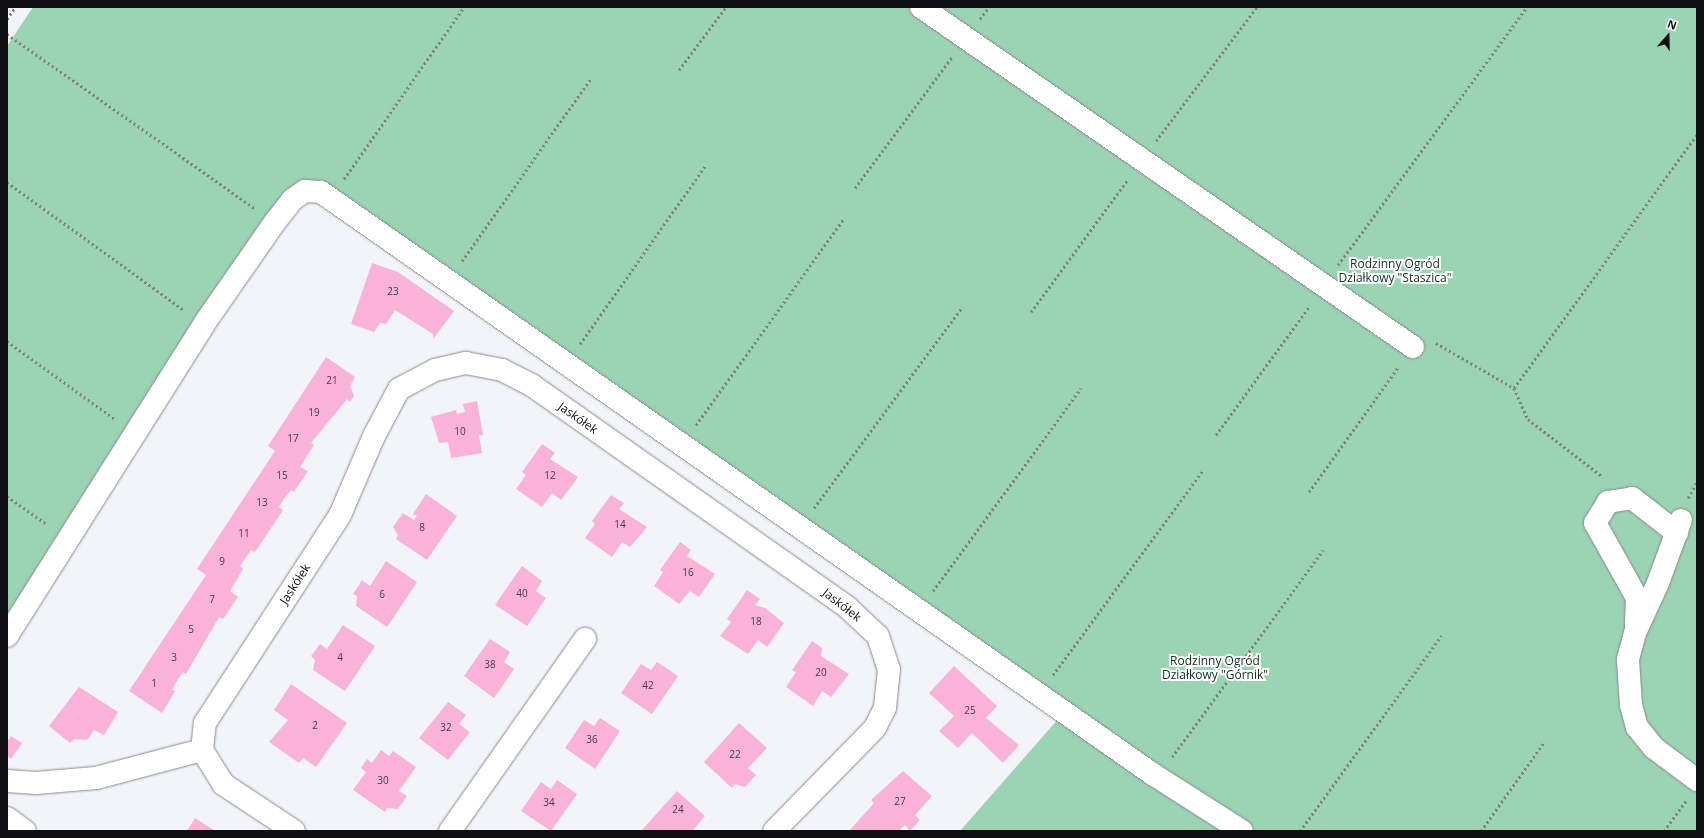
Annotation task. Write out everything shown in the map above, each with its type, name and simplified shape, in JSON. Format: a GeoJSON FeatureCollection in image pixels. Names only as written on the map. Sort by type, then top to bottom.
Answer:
{"type":"FeatureCollection","features":[{"type":"Feature","properties":{"kind":"street"},"geometry":{"type":"LineString","coordinates":[[921,7],[965,39],[1413,347]]}},
{"type":"Feature","properties":{"kind":"street"},"geometry":{"type":"LineString","coordinates":[[7,636],[204,324],[275,222],[292,200],[305,192],[320,192],[446,282],[567,362],[683,443],[1157,777],[1242,831]]}},
{"type":"Feature","properties":{"kind":"street","name":"Jaskółek"},"geometry":{"type":"LineString","coordinates":[[202,750],[205,723],[340,514],[374,436],[399,389],[435,370],[466,363],[502,370],[534,386],[847,607],[878,636],[889,669],[885,708],[875,728],[774,831]]}},
{"type":"Feature","properties":{"kind":"street"},"geometry":{"type":"LineString","coordinates":[[1636,632],[1637,598],[1595,523],[1608,502],[1632,498],[1679,526],[1636,632],[1628,660],[1631,705],[1637,727],[1654,748],[1693,788]]}},
{"type":"Feature","properties":{"kind":"street"},"geometry":{"type":"LineString","coordinates":[[450,831],[585,639]]}},
{"type":"Feature","properties":{"kind":"street"},"geometry":{"type":"LineString","coordinates":[[7,781],[36,783],[96,778],[202,750],[223,784],[294,831]]}},
{"type":"Feature","properties":{"kind":"street"},"geometry":{"type":"LineString","coordinates":[[7,818],[25,831]]}},
{"type":"Feature","properties":{"kind":"path"},"geometry":{"type":"LineString","coordinates":[[7,19],[15,7]]}},
{"type":"Feature","properties":{"kind":"path"},"geometry":{"type":"LineString","coordinates":[[330,199],[464,7]]}},
{"type":"Feature","properties":{"kind":"path"},"geometry":{"type":"LineString","coordinates":[[679,70],[726,7]]}},
{"type":"Feature","properties":{"kind":"path"},"geometry":{"type":"LineString","coordinates":[[855,188],[989,7]]}},
{"type":"Feature","properties":{"kind":"path"},"geometry":{"type":"LineString","coordinates":[[1216,435],[1527,7]]}},
{"type":"Feature","properties":{"kind":"path"},"geometry":{"type":"LineString","coordinates":[[7,34],[275,222]]}},
{"type":"Feature","properties":{"kind":"path"},"geometry":{"type":"LineString","coordinates":[[446,282],[591,78]]}},
{"type":"Feature","properties":{"kind":"path"},"geometry":{"type":"LineString","coordinates":[[1514,388],[1697,134]]}},
{"type":"Feature","properties":{"kind":"path"},"geometry":{"type":"LineString","coordinates":[[567,362],[706,165]]}},
{"type":"Feature","properties":{"kind":"path"},"geometry":{"type":"LineString","coordinates":[[7,182],[204,324]]}},
{"type":"Feature","properties":{"kind":"path"},"geometry":{"type":"LineString","coordinates":[[683,443],[844,220]]}},
{"type":"Feature","properties":{"kind":"path"},"geometry":{"type":"LineString","coordinates":[[801,526],[962,307]]}},
{"type":"Feature","properties":{"kind":"path"},"geometry":{"type":"LineString","coordinates":[[1309,492],[1413,347],[1430,339],[1514,388],[1528,419],[1632,498]]}},
{"type":"Feature","properties":{"kind":"path"},"geometry":{"type":"LineString","coordinates":[[7,341],[134,433]]}},
{"type":"Feature","properties":{"kind":"path"},"geometry":{"type":"LineString","coordinates":[[920,609],[1081,388]]}},
{"type":"Feature","properties":{"kind":"path"},"geometry":{"type":"LineString","coordinates":[[1040,694],[1203,470]]}},
{"type":"Feature","properties":{"kind":"path"},"geometry":{"type":"LineString","coordinates":[[7,496],[68,540]]}},
{"type":"Feature","properties":{"kind":"path"},"geometry":{"type":"LineString","coordinates":[[1157,777],[1323,550]]}},
{"type":"Feature","properties":{"kind":"path"},"geometry":{"type":"LineString","coordinates":[[1300,831],[1441,636]]}},
{"type":"Feature","properties":{"kind":"path"},"geometry":{"type":"LineString","coordinates":[[1481,831],[1544,742]]}},
{"type":"Feature","properties":{"kind":"path"},"geometry":{"type":"LineString","coordinates":[[1664,831],[1693,788]]}},
{"type":"Feature","properties":{"kind":"green space"},"geometry":{"type":"Polygon","coordinates":[[[33,7],[1697,7],[1697,831],[960,831],[1059,718],[324,203],[306,202],[289,211],[7,648],[7,46],[33,7]]]}},
{"type":"Feature","properties":{"kind":"building"},"geometry":{"type":"Polygon","coordinates":[[[372,263],[398,272],[454,311],[433,339],[433,334],[395,310],[386,324],[380,323],[374,332],[351,324],[372,263]]]}},
{"type":"Feature","properties":{"kind":"building"},"geometry":{"type":"Polygon","coordinates":[[[326,357],[355,377],[350,386],[354,396],[350,402],[347,399],[311,443],[314,445],[300,467],[308,471],[294,492],[291,490],[284,499],[279,507],[283,510],[255,552],[251,550],[240,566],[243,569],[230,591],[238,597],[223,619],[219,617],[186,674],[183,672],[178,679],[172,690],[175,691],[162,713],[129,691],[206,575],[197,569],[275,451],[268,446],[326,357]]]}},
{"type":"Feature","properties":{"kind":"building"},"geometry":{"type":"Polygon","coordinates":[[[477,401],[483,435],[479,435],[482,453],[451,458],[448,442],[439,443],[431,417],[456,410],[457,414],[465,412],[463,404],[477,401]]]}},
{"type":"Feature","properties":{"kind":"building"},"geometry":{"type":"Polygon","coordinates":[[[542,444],[555,453],[550,459],[578,477],[561,500],[552,493],[542,507],[516,489],[526,475],[522,472],[542,444]]]}},
{"type":"Feature","properties":{"kind":"building"},"geometry":{"type":"Polygon","coordinates":[[[426,494],[457,516],[427,560],[396,539],[398,535],[393,527],[403,513],[414,520],[417,516],[413,514],[426,494]]]}},
{"type":"Feature","properties":{"kind":"building"},"geometry":{"type":"Polygon","coordinates":[[[611,495],[624,503],[619,509],[647,527],[630,547],[622,542],[612,557],[585,538],[595,524],[592,521],[611,495]]]}},
{"type":"Feature","properties":{"kind":"building"},"geometry":{"type":"Polygon","coordinates":[[[680,542],[691,550],[687,556],[715,574],[699,597],[690,591],[679,604],[654,586],[663,572],[660,570],[680,542]]]}},
{"type":"Feature","properties":{"kind":"building"},"geometry":{"type":"Polygon","coordinates":[[[386,561],[417,582],[387,627],[356,606],[357,596],[353,594],[362,580],[370,586],[386,561]]]}},
{"type":"Feature","properties":{"kind":"building"},"geometry":{"type":"Polygon","coordinates":[[[522,566],[542,581],[536,591],[546,598],[527,626],[495,605],[522,566]]]}},
{"type":"Feature","properties":{"kind":"building"},"geometry":{"type":"Polygon","coordinates":[[[747,590],[760,599],[755,605],[765,608],[784,623],[767,647],[758,640],[748,654],[720,636],[731,622],[727,619],[747,590]]]}},
{"type":"Feature","properties":{"kind":"building"},"geometry":{"type":"Polygon","coordinates":[[[343,625],[375,646],[345,691],[313,670],[315,660],[311,656],[320,644],[327,649],[343,625]]]}},
{"type":"Feature","properties":{"kind":"building"},"geometry":{"type":"Polygon","coordinates":[[[490,639],[510,652],[504,662],[514,669],[494,698],[464,676],[490,639]]]}},
{"type":"Feature","properties":{"kind":"building"},"geometry":{"type":"Polygon","coordinates":[[[812,641],[822,648],[821,656],[849,674],[831,697],[822,691],[813,706],[786,687],[796,672],[792,670],[812,641]]]}},
{"type":"Feature","properties":{"kind":"building"},"geometry":{"type":"Polygon","coordinates":[[[657,662],[678,676],[652,714],[621,693],[641,664],[651,670],[657,662]]]}},
{"type":"Feature","properties":{"kind":"building"},"geometry":{"type":"Polygon","coordinates":[[[954,666],[997,706],[986,718],[1019,745],[1003,763],[972,733],[958,748],[939,731],[954,716],[929,693],[954,666]]]}},
{"type":"Feature","properties":{"kind":"building"},"geometry":{"type":"Polygon","coordinates":[[[291,684],[347,723],[316,767],[303,758],[299,763],[269,742],[288,720],[274,710],[291,684]]]}},
{"type":"Feature","properties":{"kind":"building"},"geometry":{"type":"Polygon","coordinates":[[[79,687],[118,712],[104,735],[94,730],[87,740],[74,739],[70,743],[49,726],[79,687]]]}},
{"type":"Feature","properties":{"kind":"building"},"geometry":{"type":"Polygon","coordinates":[[[448,702],[466,715],[459,724],[470,732],[448,760],[419,738],[448,702]]]}},
{"type":"Feature","properties":{"kind":"building"},"geometry":{"type":"Polygon","coordinates":[[[600,718],[620,731],[595,769],[565,748],[584,720],[594,726],[600,718]]]}},
{"type":"Feature","properties":{"kind":"building"},"geometry":{"type":"Polygon","coordinates":[[[739,723],[767,748],[748,768],[756,775],[745,787],[735,784],[732,788],[704,762],[739,723]]]}},
{"type":"Feature","properties":{"kind":"building"},"geometry":{"type":"Polygon","coordinates":[[[11,736],[22,743],[11,759],[7,756],[7,742],[11,736]]]}},
{"type":"Feature","properties":{"kind":"building"},"geometry":{"type":"Polygon","coordinates":[[[381,750],[389,756],[393,751],[416,767],[399,791],[407,796],[398,809],[387,808],[385,812],[353,790],[366,772],[361,768],[367,759],[372,763],[381,750]]]}},
{"type":"Feature","properties":{"kind":"building"},"geometry":{"type":"Polygon","coordinates":[[[903,771],[932,796],[915,815],[920,820],[910,831],[905,825],[899,831],[849,831],[874,803],[871,800],[903,771]]]}},
{"type":"Feature","properties":{"kind":"building"},"geometry":{"type":"Polygon","coordinates":[[[557,780],[577,794],[551,831],[521,811],[541,782],[551,789],[557,780]]]}},
{"type":"Feature","properties":{"kind":"building"},"geometry":{"type":"Polygon","coordinates":[[[677,791],[705,816],[692,831],[641,831],[677,791]]]}},
{"type":"Feature","properties":{"kind":"building"},"geometry":{"type":"Polygon","coordinates":[[[195,818],[215,831],[187,831],[195,818]]]}},
{"type":"Feature","properties":{"kind":"park label","name":"Rodzinny Ogród Działkowy \"Staszica\""},"geometry":{"type":"Point","coordinates":[1395,271]}},
{"type":"Feature","properties":{"kind":"park label","name":"Rodzinny Ogród Działkowy \"Górnik\""},"geometry":{"type":"Point","coordinates":[1215,668]}}]}
